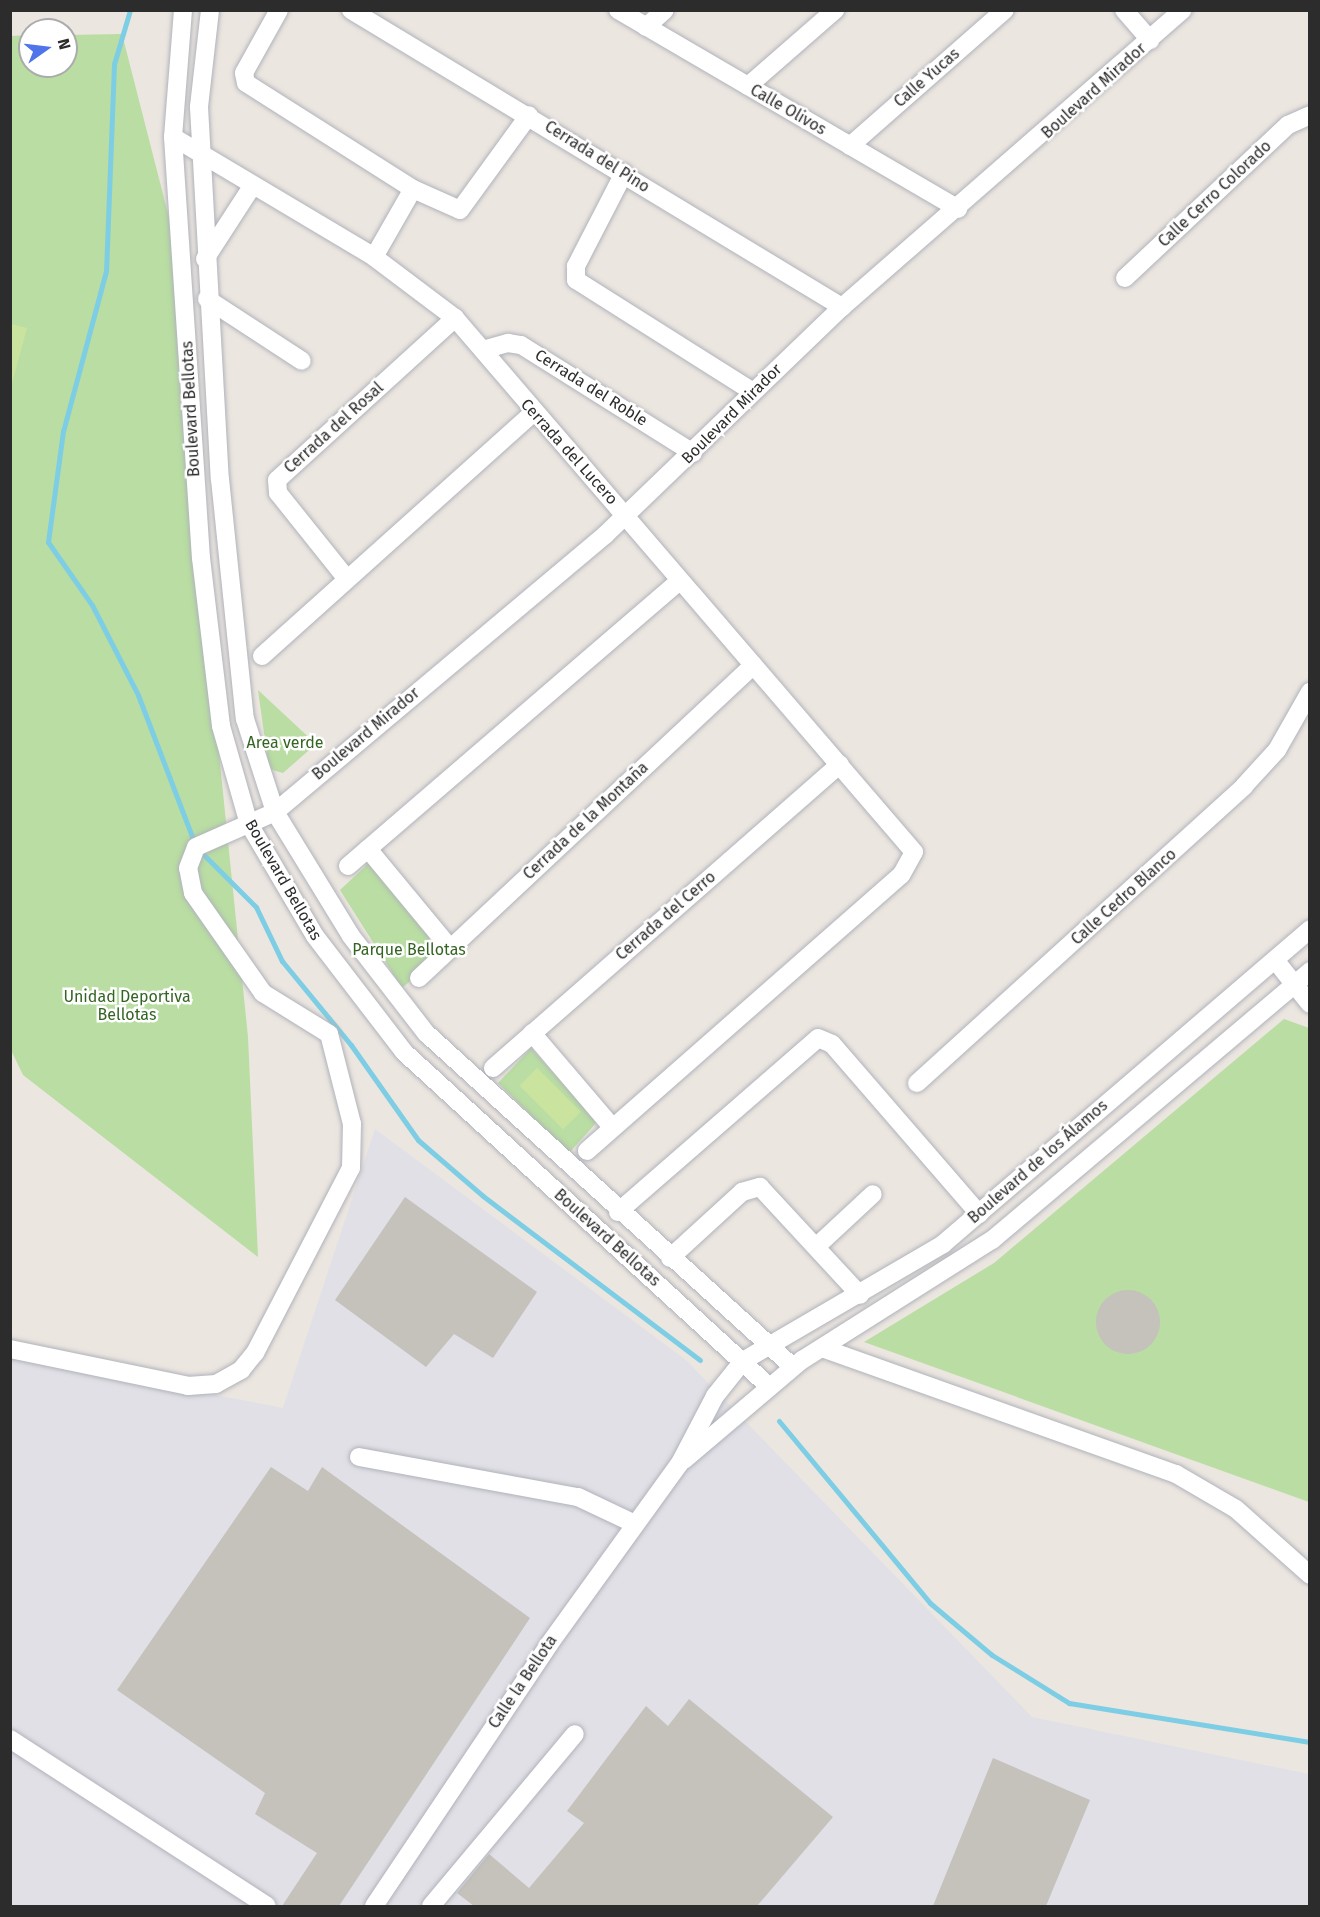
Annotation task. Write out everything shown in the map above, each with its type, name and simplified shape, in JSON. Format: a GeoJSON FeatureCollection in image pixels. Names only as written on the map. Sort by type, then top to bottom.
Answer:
{"type":"FeatureCollection","features":[{"type":"Feature","properties":{"kind":"street","name":"Boulevard Bellotas"},"geometry":{"type":"LineString","coordinates":[[183,10],[173,137],[195,482],[216,688],[231,775],[249,824],[315,936],[376,1021],[459,1104],[769,1386]]}},
{"type":"Feature","properties":{"kind":"street","name":"Boulevard Bellotas"},"geometry":{"type":"LineString","coordinates":[[210,10],[200,78],[201,153],[207,299],[220,478],[238,671],[254,761],[274,812],[397,1000],[478,1083],[570,1169],[768,1342],[793,1367]]}},
{"type":"Feature","properties":{"kind":"street"},"geometry":{"type":"LineString","coordinates":[[279,10],[244,73],[246,83],[413,189],[465,209],[529,115]]}},
{"type":"Feature","properties":{"kind":"street","name":"Cerrada del Pino"},"geometry":{"type":"LineString","coordinates":[[351,10],[529,115],[842,307]]}},
{"type":"Feature","properties":{"kind":"street","name":"Calle Olivos"},"geometry":{"type":"LineString","coordinates":[[618,10],[958,209]]}},
{"type":"Feature","properties":{"kind":"street"},"geometry":{"type":"LineString","coordinates":[[646,27],[665,10]]}},
{"type":"Feature","properties":{"kind":"street"},"geometry":{"type":"LineString","coordinates":[[748,86],[835,10]]}},
{"type":"Feature","properties":{"kind":"street","name":"Calle Yucas"},"geometry":{"type":"LineString","coordinates":[[850,146],[1005,10]]}},
{"type":"Feature","properties":{"kind":"street"},"geometry":{"type":"LineString","coordinates":[[1124,10],[1150,40]]}},
{"type":"Feature","properties":{"kind":"street","name":"Boulevard Mirador"},"geometry":{"type":"LineString","coordinates":[[10,1349],[188,1386],[216,1384],[241,1370],[255,1353],[351,1168],[352,1124],[329,1034],[263,993],[193,893],[188,868],[196,847],[274,812],[627,517],[842,307],[958,209],[1183,10]]}},
{"type":"Feature","properties":{"kind":"street","name":"Calle Cerro Colorado"},"geometry":{"type":"LineString","coordinates":[[1125,278],[1288,125],[1310,115]]}},
{"type":"Feature","properties":{"kind":"street","name":"Cerrada del Lucero"},"geometry":{"type":"LineString","coordinates":[[173,137],[374,257],[455,318],[483,350],[532,414],[627,517],[678,582],[906,837],[914,852],[901,875],[612,1127]]}},
{"type":"Feature","properties":{"kind":"street"},"geometry":{"type":"LineString","coordinates":[[624,173],[576,266],[576,280],[753,392]]}},
{"type":"Feature","properties":{"kind":"street"},"geometry":{"type":"LineString","coordinates":[[205,259],[253,185]]}},
{"type":"Feature","properties":{"kind":"street"},"geometry":{"type":"LineString","coordinates":[[374,257],[413,189]]}},
{"type":"Feature","properties":{"kind":"street"},"geometry":{"type":"LineString","coordinates":[[207,299],[302,361]]}},
{"type":"Feature","properties":{"kind":"street","name":"Cerrada del Rosal"},"geometry":{"type":"LineString","coordinates":[[347,579],[278,493],[277,480],[455,318]]}},
{"type":"Feature","properties":{"kind":"street","name":"Cerrada del Roble"},"geometry":{"type":"LineString","coordinates":[[483,350],[508,342],[521,345],[693,453]]}},
{"type":"Feature","properties":{"kind":"street"},"geometry":{"type":"LineString","coordinates":[[262,656],[532,414]]}},
{"type":"Feature","properties":{"kind":"street"},"geometry":{"type":"LineString","coordinates":[[195,482],[220,478]]}},
{"type":"Feature","properties":{"kind":"street"},"geometry":{"type":"LineString","coordinates":[[348,866],[678,582]]}},
{"type":"Feature","properties":{"kind":"street","name":"Cerrada de la Montaña"},"geometry":{"type":"LineString","coordinates":[[419,978],[449,947],[753,665]]}},
{"type":"Feature","properties":{"kind":"street"},"geometry":{"type":"LineString","coordinates":[[216,688],[238,671]]}},
{"type":"Feature","properties":{"kind":"street","name":"Calle Cedro Blanco"},"geometry":{"type":"LineString","coordinates":[[917,1083],[1244,786],[1277,750],[1310,692]]}},
{"type":"Feature","properties":{"kind":"street","name":"Cerrada del Cerro"},"geometry":{"type":"LineString","coordinates":[[493,1068],[840,764]]}},
{"type":"Feature","properties":{"kind":"street"},"geometry":{"type":"LineString","coordinates":[[368,849],[449,947]]}},
{"type":"Feature","properties":{"kind":"street","name":"Boulevard de los Álamos"},"geometry":{"type":"LineString","coordinates":[[743,1361],[768,1342],[860,1295],[943,1244],[1275,960],[1307,939]]}},
{"type":"Feature","properties":{"kind":"street"},"geometry":{"type":"LineString","coordinates":[[1275,960],[1310,1004]]}},
{"type":"Feature","properties":{"kind":"street","name":"Boulevard de los Álamos"},"geometry":{"type":"LineString","coordinates":[[769,1386],[822,1348],[992,1240],[1310,971]]}},
{"type":"Feature","properties":{"kind":"street"},"geometry":{"type":"LineString","coordinates":[[376,1021],[397,1000]]}},
{"type":"Feature","properties":{"kind":"street"},"geometry":{"type":"LineString","coordinates":[[532,1033],[612,1127],[587,1151]]}},
{"type":"Feature","properties":{"kind":"street"},"geometry":{"type":"LineString","coordinates":[[618,1212],[818,1038],[832,1044],[979,1214]]}},
{"type":"Feature","properties":{"kind":"street"},"geometry":{"type":"LineString","coordinates":[[459,1104],[478,1083]]}},
{"type":"Feature","properties":{"kind":"street"},"geometry":{"type":"LineString","coordinates":[[552,1188],[570,1169]]}},
{"type":"Feature","properties":{"kind":"street"},"geometry":{"type":"LineString","coordinates":[[670,1258],[752,1187],[770,1194],[860,1295]]}},
{"type":"Feature","properties":{"kind":"street"},"geometry":{"type":"LineString","coordinates":[[817,1246],[873,1194]]}},
{"type":"Feature","properties":{"kind":"street"},"geometry":{"type":"LineString","coordinates":[[822,1348],[1176,1474],[1236,1509],[1310,1575]]}},
{"type":"Feature","properties":{"kind":"street","name":"Calle la Bellota"},"geometry":{"type":"LineString","coordinates":[[374,1906],[633,1523],[680,1463],[715,1396],[743,1361]]}},
{"type":"Feature","properties":{"kind":"street","name":"Calle la Bellota"},"geometry":{"type":"LineString","coordinates":[[680,1463],[769,1386]]}},
{"type":"Feature","properties":{"kind":"street"},"geometry":{"type":"LineString","coordinates":[[359,1457],[578,1497],[633,1523]]}},
{"type":"Feature","properties":{"kind":"street"},"geometry":{"type":"LineString","coordinates":[[430,1906],[575,1734]]}},
{"type":"Feature","properties":{"kind":"street"},"geometry":{"type":"LineString","coordinates":[[10,1739],[267,1906]]}},
{"type":"Feature","properties":{"kind":"shaded area"},"geometry":{"type":"Polygon","coordinates":[[[375,1129],[686,1360],[1032,1717],[1309,1774],[1309,1906],[11,1906],[10,1355],[283,1408],[375,1129]]]}},
{"type":"Feature","properties":{"kind":"green space","name":"Unidad Deportiva Bellotas"},"geometry":{"type":"Polygon","coordinates":[[[122,34],[176,245],[199,558],[248,1037],[258,1257],[23,1075],[11,1050],[11,36],[18,36],[18,78],[78,78],[78,35],[122,34]]]}},
{"type":"Feature","properties":{"kind":"green space"},"geometry":{"type":"Polygon","coordinates":[[[10,324],[27,328],[11,387],[10,324]]]}},
{"type":"Feature","properties":{"kind":"green space","name":"Area verde"},"geometry":{"type":"Polygon","coordinates":[[[258,690],[316,744],[283,773],[269,769],[258,690]]]}},
{"type":"Feature","properties":{"kind":"green space","name":"Parque Bellotas"},"geometry":{"type":"Polygon","coordinates":[[[369,863],[445,952],[402,988],[340,890],[369,863]]]}},
{"type":"Feature","properties":{"kind":"green space"},"geometry":{"type":"Polygon","coordinates":[[[1284,1019],[1309,1028],[1309,1502],[864,1342],[994,1263],[1284,1019]]]}},
{"type":"Feature","properties":{"kind":"green space"},"geometry":{"type":"Polygon","coordinates":[[[531,1048],[597,1122],[569,1153],[498,1083],[531,1048]]]}},
{"type":"Feature","properties":{"kind":"green space"},"geometry":{"type":"Polygon","coordinates":[[[537,1068],[581,1112],[563,1130],[519,1086],[537,1068]]]}},
{"type":"Feature","properties":{"kind":"building"},"geometry":{"type":"Polygon","coordinates":[[[405,1197],[537,1292],[493,1358],[454,1334],[426,1367],[335,1300],[405,1197]]]}},
{"type":"Feature","properties":{"kind":"building"},"geometry":{"type":"Polygon","coordinates":[[[1122,1290],[1134,1290],[1151,1299],[1158,1310],[1160,1322],[1158,1334],[1151,1345],[1134,1354],[1122,1354],[1110,1349],[1101,1340],[1096,1328],[1096,1316],[1101,1304],[1110,1295],[1122,1290]]]}},
{"type":"Feature","properties":{"kind":"building"},"geometry":{"type":"Polygon","coordinates":[[[271,1467],[308,1491],[322,1467],[530,1618],[339,1906],[282,1906],[317,1853],[255,1814],[265,1793],[117,1690],[271,1467]]]}},
{"type":"Feature","properties":{"kind":"building"},"geometry":{"type":"Polygon","coordinates":[[[689,1699],[833,1817],[757,1906],[474,1906],[457,1893],[489,1854],[529,1888],[584,1823],[567,1811],[646,1706],[668,1726],[689,1699]]]}},
{"type":"Feature","properties":{"kind":"building"},"geometry":{"type":"Polygon","coordinates":[[[993,1758],[1090,1800],[1046,1906],[933,1906],[993,1758]]]}},
{"type":"Feature","properties":{"kind":"waterway"},"geometry":{"type":"LineString","coordinates":[[130,10],[114,64],[106,271],[63,431],[48,542],[92,605],[138,695],[196,847],[256,907],[282,961],[351,1045],[418,1140],[483,1196],[700,1360]]}},
{"type":"Feature","properties":{"kind":"waterway"},"geometry":{"type":"LineString","coordinates":[[779,1421],[930,1603],[992,1655],[1069,1703],[1310,1742]]}}]}
